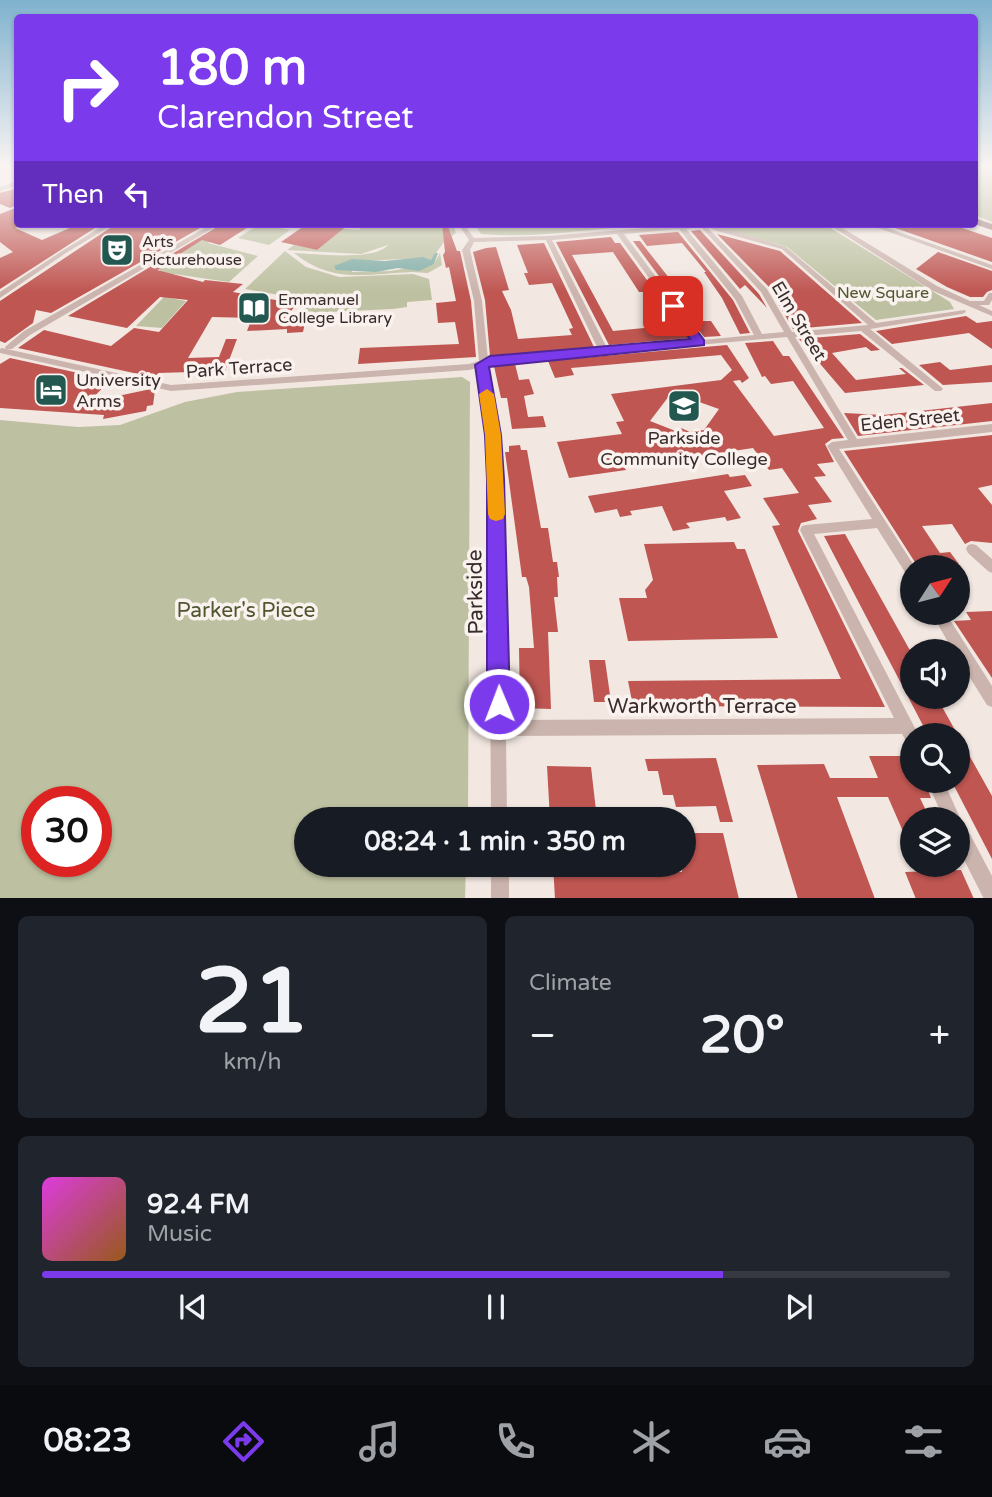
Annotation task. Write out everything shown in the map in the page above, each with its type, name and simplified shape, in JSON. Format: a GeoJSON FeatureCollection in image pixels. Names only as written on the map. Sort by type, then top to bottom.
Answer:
{"type":"FeatureCollection","features":[{"type":"Feature","properties":{"kind":"street"},"geometry":{"type":"LineString","coordinates":[[0,296],[104,228]]}},
{"type":"Feature","properties":{"kind":"street"},"geometry":{"type":"LineString","coordinates":[[4,350],[210,228]]}},
{"type":"Feature","properties":{"kind":"street"},"geometry":{"type":"LineString","coordinates":[[464,228],[472,240],[548,238],[669,228]]}},
{"type":"Feature","properties":{"kind":"street"},"geometry":{"type":"LineString","coordinates":[[682,228],[739,298],[759,337]]}},
{"type":"Feature","properties":{"kind":"street","name":"Elm Street"},"geometry":{"type":"LineString","coordinates":[[709,228],[764,291],[855,444]]}},
{"type":"Feature","properties":{"kind":"street"},"geometry":{"type":"LineString","coordinates":[[714,228],[784,248],[874,326],[962,312]]}},
{"type":"Feature","properties":{"kind":"street"},"geometry":{"type":"LineString","coordinates":[[837,228],[934,288],[992,314]]}},
{"type":"Feature","properties":{"kind":"street"},"geometry":{"type":"LineString","coordinates":[[881,228],[992,267]]}},
{"type":"Feature","properties":{"kind":"street"},"geometry":{"type":"LineString","coordinates":[[619,232],[699,342]]}},
{"type":"Feature","properties":{"kind":"street"},"geometry":{"type":"LineString","coordinates":[[548,238],[604,351]]}},
{"type":"Feature","properties":{"kind":"street","name":"Parkside"},"geometry":{"type":"LineString","coordinates":[[472,240],[466,250],[478,301],[482,365],[493,435],[499,807]]}},
{"type":"Feature","properties":{"kind":"street"},"geometry":{"type":"LineString","coordinates":[[971,303],[986,303],[992,295]]}},
{"type":"Feature","properties":{"kind":"street","name":"Park Terrace"},"geometry":{"type":"LineString","coordinates":[[4,350],[171,388],[482,365],[490,361],[874,326]]}},
{"type":"Feature","properties":{"kind":"street"},"geometry":{"type":"LineString","coordinates":[[863,328],[938,388]]}},
{"type":"Feature","properties":{"kind":"street","name":"Eden Street"},"geometry":{"type":"LineString","coordinates":[[880,523],[832,446],[992,428]]}},
{"type":"Feature","properties":{"kind":"street"},"geometry":{"type":"LineString","coordinates":[[900,555],[880,523],[806,530],[904,723]]}},
{"type":"Feature","properties":{"kind":"street"},"geometry":{"type":"LineString","coordinates":[[972,549],[992,567]]}},
{"type":"Feature","properties":{"kind":"street"},"geometry":{"type":"LineString","coordinates":[[945,625],[992,699]]}},
{"type":"Feature","properties":{"kind":"street","name":"Warkworth Terrace"},"geometry":{"type":"LineString","coordinates":[[499,728],[900,732]]}},
{"type":"Feature","properties":{"kind":"street"},"geometry":{"type":"LineString","coordinates":[[970,852],[992,895]]}},
{"type":"Feature","properties":{"kind":"street"},"geometry":{"type":"LineString","coordinates":[[500,877],[500,898]]}},
{"type":"Feature","properties":{"kind":"green space"},"geometry":{"type":"Polygon","coordinates":[[[978,208],[992,208],[992,222],[978,216],[978,208]]]}},
{"type":"Feature","properties":{"kind":"green space"},"geometry":{"type":"Polygon","coordinates":[[[219,228],[228,230],[208,243],[258,256],[229,282],[174,274],[167,279],[159,267],[219,228]]]}},
{"type":"Feature","properties":{"kind":"green space"},"geometry":{"type":"Polygon","coordinates":[[[254,228],[290,230],[269,245],[238,238],[254,228]]]}},
{"type":"Feature","properties":{"kind":"green space"},"geometry":{"type":"Polygon","coordinates":[[[329,228],[454,228],[456,233],[444,242],[431,260],[352,259],[352,272],[390,271],[434,264],[440,253],[442,265],[428,273],[336,273],[308,263],[294,253],[358,255],[381,250],[388,245],[361,254],[287,250],[294,245],[317,250],[326,242],[304,237],[329,228]]]}},
{"type":"Feature","properties":{"kind":"green space"},"geometry":{"type":"Polygon","coordinates":[[[477,228],[611,228],[546,234],[481,234],[477,228]]]}},
{"type":"Feature","properties":{"kind":"green space","name":"New Square"},"geometry":{"type":"Polygon","coordinates":[[[722,228],[830,228],[950,302],[954,309],[876,320],[787,247],[722,228]]]}},
{"type":"Feature","properties":{"kind":"green space"},"geometry":{"type":"Polygon","coordinates":[[[285,251],[306,267],[339,277],[413,274],[429,279],[432,300],[407,302],[407,307],[393,309],[308,313],[304,309],[307,300],[245,289],[285,251]]]}},
{"type":"Feature","properties":{"kind":"green space"},"geometry":{"type":"Polygon","coordinates":[[[164,297],[186,301],[162,328],[136,326],[164,297]]]}},
{"type":"Feature","properties":{"kind":"green space","name":"Parker's Piece"},"geometry":{"type":"Polygon","coordinates":[[[462,377],[470,382],[468,807],[294,807],[294,877],[466,877],[465,898],[0,898],[0,420],[78,427],[120,425],[185,402],[237,392],[462,377]]]}},
{"type":"Feature","properties":{"kind":"water"},"geometry":{"type":"Polygon","coordinates":[[[435,253],[438,253],[434,264],[419,271],[398,268],[376,272],[336,270],[334,266],[352,259],[385,261],[423,257],[431,260],[435,253]]]}},
{"type":"Feature","properties":{"kind":"building"},"geometry":{"type":"Polygon","coordinates":[[[14,209],[14,228],[42,240],[70,228],[95,228],[0,289],[0,258],[13,252],[0,242],[0,214],[14,209]]]}},
{"type":"Feature","properties":{"kind":"building"},"geometry":{"type":"Polygon","coordinates":[[[110,228],[200,228],[51,313],[36,310],[33,323],[5,343],[0,341],[0,301],[110,228]]]}},
{"type":"Feature","properties":{"kind":"building"},"geometry":{"type":"Polygon","coordinates":[[[215,228],[247,228],[220,245],[202,240],[157,270],[203,282],[243,284],[233,292],[297,304],[284,319],[306,318],[303,332],[287,333],[287,329],[247,331],[252,318],[212,317],[188,358],[219,357],[226,339],[237,339],[225,371],[158,373],[157,378],[18,348],[44,330],[111,346],[134,328],[159,332],[188,300],[160,297],[127,328],[68,316],[215,228]]]}},
{"type":"Feature","properties":{"kind":"building"},"geometry":{"type":"Polygon","coordinates":[[[301,228],[344,228],[317,250],[281,242],[301,228]]]}},
{"type":"Feature","properties":{"kind":"building"},"geometry":{"type":"Polygon","coordinates":[[[442,228],[448,228],[457,251],[460,251],[471,301],[476,357],[358,364],[360,348],[459,344],[455,322],[438,323],[436,303],[456,301],[449,267],[446,268],[443,255],[442,228]]]}},
{"type":"Feature","properties":{"kind":"building"},"geometry":{"type":"Polygon","coordinates":[[[895,228],[962,228],[992,238],[992,262],[895,228]]]}},
{"type":"Feature","properties":{"kind":"building"},"geometry":{"type":"Polygon","coordinates":[[[700,230],[759,294],[767,308],[745,285],[740,289],[691,231],[700,230]]]}},
{"type":"Feature","properties":{"kind":"building"},"geometry":{"type":"Polygon","coordinates":[[[678,232],[733,300],[750,333],[740,334],[706,272],[682,243],[647,246],[639,235],[678,232]]]}},
{"type":"Feature","properties":{"kind":"building"},"geometry":{"type":"Polygon","coordinates":[[[717,234],[780,251],[862,323],[793,329],[769,287],[717,234]]]}},
{"type":"Feature","properties":{"kind":"building"},"geometry":{"type":"Polygon","coordinates":[[[611,237],[615,243],[620,243],[689,338],[609,345],[556,242],[611,237]],[[613,252],[572,255],[613,331],[665,326],[643,292],[639,292],[613,252]]]}},
{"type":"Feature","properties":{"kind":"building"},"geometry":{"type":"Polygon","coordinates":[[[633,241],[640,241],[703,321],[711,321],[721,336],[704,337],[633,241]]]}},
{"type":"Feature","properties":{"kind":"building"},"geometry":{"type":"Polygon","coordinates":[[[544,243],[594,347],[490,356],[485,300],[473,252],[486,248],[496,247],[509,290],[502,291],[511,310],[518,339],[572,335],[569,329],[573,328],[552,283],[529,285],[524,273],[528,273],[517,245],[544,243]]]}},
{"type":"Feature","properties":{"kind":"building"},"geometry":{"type":"Polygon","coordinates":[[[938,252],[992,271],[992,290],[983,297],[970,297],[916,269],[938,252]]]}},
{"type":"Feature","properties":{"kind":"building"},"geometry":{"type":"Polygon","coordinates":[[[966,316],[977,323],[992,321],[992,349],[969,333],[892,344],[876,331],[966,316]]]}},
{"type":"Feature","properties":{"kind":"building"},"geometry":{"type":"Polygon","coordinates":[[[860,334],[880,350],[871,351],[866,347],[832,353],[856,380],[906,374],[899,368],[902,368],[924,385],[845,393],[799,339],[860,334]]]}},
{"type":"Feature","properties":{"kind":"building"},"geometry":{"type":"Polygon","coordinates":[[[773,341],[783,356],[789,356],[844,438],[832,439],[825,444],[834,462],[817,464],[826,476],[814,477],[832,502],[808,505],[817,519],[801,523],[798,531],[885,707],[633,706],[628,681],[841,679],[772,526],[780,525],[763,498],[799,493],[782,468],[769,470],[753,448],[693,457],[690,453],[654,458],[648,466],[618,453],[626,470],[569,478],[557,442],[622,434],[616,422],[624,421],[611,394],[721,380],[732,370],[721,355],[571,368],[574,375],[555,378],[548,361],[727,345],[749,378],[742,383],[740,380],[733,381],[774,436],[824,428],[793,381],[771,384],[765,376],[762,377],[745,343],[773,341]],[[669,396],[650,421],[678,432],[681,428],[690,432],[704,430],[719,409],[685,397],[676,401],[669,396]]]}},
{"type":"Feature","properties":{"kind":"building","name":"University Arms"},"geometry":{"type":"Polygon","coordinates":[[[10,358],[110,380],[89,402],[151,389],[155,390],[153,405],[147,406],[146,411],[103,419],[104,415],[0,408],[0,364],[10,358]]]}},
{"type":"Feature","properties":{"kind":"building"},"geometry":{"type":"Polygon","coordinates":[[[940,362],[950,370],[992,365],[992,382],[943,385],[919,365],[940,362]]]}},
{"type":"Feature","properties":{"kind":"building"},"geometry":{"type":"Polygon","coordinates":[[[515,364],[519,380],[529,379],[534,394],[524,396],[528,417],[543,416],[546,427],[512,429],[507,398],[501,398],[494,366],[515,364]]]}},
{"type":"Feature","properties":{"kind":"building"},"geometry":{"type":"Polygon","coordinates":[[[992,403],[992,421],[858,436],[844,413],[883,415],[992,403]]]}},
{"type":"Feature","properties":{"kind":"building"},"geometry":{"type":"Polygon","coordinates":[[[992,435],[992,485],[978,488],[992,505],[992,543],[971,541],[965,544],[952,524],[922,526],[940,553],[950,552],[952,555],[910,555],[844,451],[992,435]]]}},
{"type":"Feature","properties":{"kind":"building"},"geometry":{"type":"Polygon","coordinates":[[[520,445],[521,450],[527,450],[541,528],[548,528],[553,562],[557,562],[559,577],[558,597],[554,597],[558,632],[548,632],[551,709],[520,708],[519,648],[534,648],[529,587],[526,577],[522,577],[505,452],[509,452],[509,446],[520,445]]]}},
{"type":"Feature","properties":{"kind":"building"},"geometry":{"type":"Polygon","coordinates":[[[728,474],[730,477],[745,475],[752,486],[724,491],[741,518],[727,521],[725,517],[686,523],[690,528],[673,531],[662,506],[630,511],[632,515],[620,517],[617,509],[595,513],[588,496],[728,474]]]}},
{"type":"Feature","properties":{"kind":"building"},"geometry":{"type":"Polygon","coordinates":[[[845,534],[904,639],[900,639],[900,681],[824,536],[845,534]]]}},
{"type":"Feature","properties":{"kind":"building"},"geometry":{"type":"Polygon","coordinates":[[[734,542],[737,549],[745,549],[778,638],[628,641],[619,598],[647,598],[645,590],[653,580],[644,544],[734,542]]]}},
{"type":"Feature","properties":{"kind":"building"},"geometry":{"type":"Polygon","coordinates":[[[992,611],[992,678],[970,645],[970,639],[966,639],[957,625],[970,625],[970,612],[992,611]]]}},
{"type":"Feature","properties":{"kind":"building"},"geometry":{"type":"Polygon","coordinates":[[[589,660],[605,660],[611,702],[594,702],[589,660]]]}},
{"type":"Feature","properties":{"kind":"building"},"geometry":{"type":"Polygon","coordinates":[[[914,709],[943,709],[951,723],[922,723],[914,709]]]}},
{"type":"Feature","properties":{"kind":"building"},"geometry":{"type":"Polygon","coordinates":[[[869,756],[900,756],[900,793],[929,793],[931,798],[920,798],[924,807],[900,807],[900,824],[888,797],[837,797],[875,898],[798,898],[757,765],[824,764],[830,778],[878,778],[869,756]]]}},
{"type":"Feature","properties":{"kind":"building"},"geometry":{"type":"Polygon","coordinates":[[[970,757],[992,796],[992,859],[970,817],[970,807],[965,807],[958,793],[970,793],[970,757]]]}},
{"type":"Feature","properties":{"kind":"building"},"geometry":{"type":"Polygon","coordinates":[[[716,758],[733,822],[720,822],[716,806],[676,807],[673,795],[663,795],[658,771],[648,771],[645,759],[716,758]]]}},
{"type":"Feature","properties":{"kind":"building"},"geometry":{"type":"Polygon","coordinates":[[[547,766],[591,767],[596,807],[549,807],[547,766]]]}},
{"type":"Feature","properties":{"kind":"building"},"geometry":{"type":"Polygon","coordinates":[[[696,833],[723,833],[739,898],[555,898],[554,877],[696,877],[696,833]]]}},
{"type":"Feature","properties":{"kind":"building"},"geometry":{"type":"Polygon","coordinates":[[[907,877],[964,877],[974,898],[916,898],[907,877]]]}},
{"type":"Feature","properties":{"kind":"slow traffic"},"geometry":{"type":"LineString","coordinates":[[487,394],[493,435],[496,514]]}},
{"type":"Feature","properties":{"kind":"place","name":"Arts Picturehouse"},"geometry":{"type":"Point","coordinates":[117,250]}},
{"type":"Feature","properties":{"kind":"place","name":"Emmanuel College Library"},"geometry":{"type":"Point","coordinates":[254,308]}},
{"type":"Feature","properties":{"kind":"place","name":"University Arms"},"geometry":{"type":"Point","coordinates":[51,390]}},
{"type":"Feature","properties":{"kind":"place","name":"Parkside Community College"},"geometry":{"type":"Point","coordinates":[684,406]}},
{"type":"Feature","properties":{"kind":"route"},"geometry":{"type":"LineString","coordinates":[[499,704],[493,435],[482,365],[490,361],[699,342],[673,306]]}}]}
